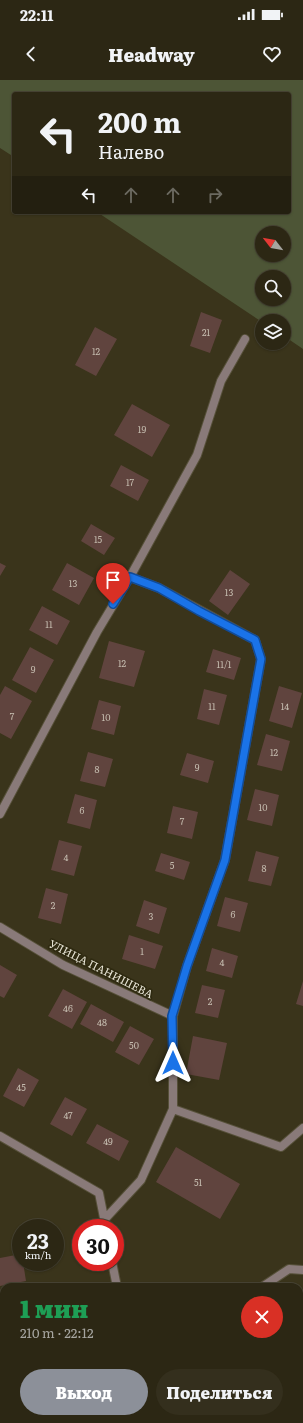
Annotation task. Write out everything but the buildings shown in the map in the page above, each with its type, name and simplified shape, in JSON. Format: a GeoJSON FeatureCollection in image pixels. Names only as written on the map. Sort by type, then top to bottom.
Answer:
{"type":"FeatureCollection","features":[{"type":"Feature","properties":{"kind":"street"},"geometry":{"type":"LineString","coordinates":[[0,814],[97,632],[130,577],[197,455],[221,381],[245,339]]}},
{"type":"Feature","properties":{"kind":"street"},"geometry":{"type":"LineString","coordinates":[[109,1219],[141,1180],[173,1109],[172,1016],[187,966],[225,860],[261,659],[255,640],[159,588],[130,577]]}},
{"type":"Feature","properties":{"kind":"street","name":"УЛИЦА ПАНИШЕВА"},"geometry":{"type":"LineString","coordinates":[[0,926],[63,964],[172,1016]]}},
{"type":"Feature","properties":{"kind":"street"},"geometry":{"type":"LineString","coordinates":[[173,1109],[281,1147],[303,1128]]}},
{"type":"Feature","properties":{"kind":"street"},"geometry":{"type":"LineString","coordinates":[[0,1136],[99,1193],[104,1219]]}},
{"type":"Feature","properties":{"kind":"street"},"geometry":{"type":"LineString","coordinates":[[268,1283],[289,1269],[303,1270]]}},
{"type":"Feature","properties":{"kind":"street"},"geometry":{"type":"LineString","coordinates":[[114,1271],[116,1283]]}},
{"type":"Feature","properties":{"kind":"green space"},"geometry":{"type":"Polygon","coordinates":[[[0,80],[303,80],[303,349],[291,341],[291,314],[255,314],[255,317],[100,214],[291,214],[291,92],[12,92],[12,156],[0,148],[0,80]]]}},
{"type":"Feature","properties":{"kind":"route"},"geometry":{"type":"LineString","coordinates":[[113,604],[130,577],[159,588],[255,640],[261,659],[225,860],[187,966],[172,1016],[173,1063]]}}]}
